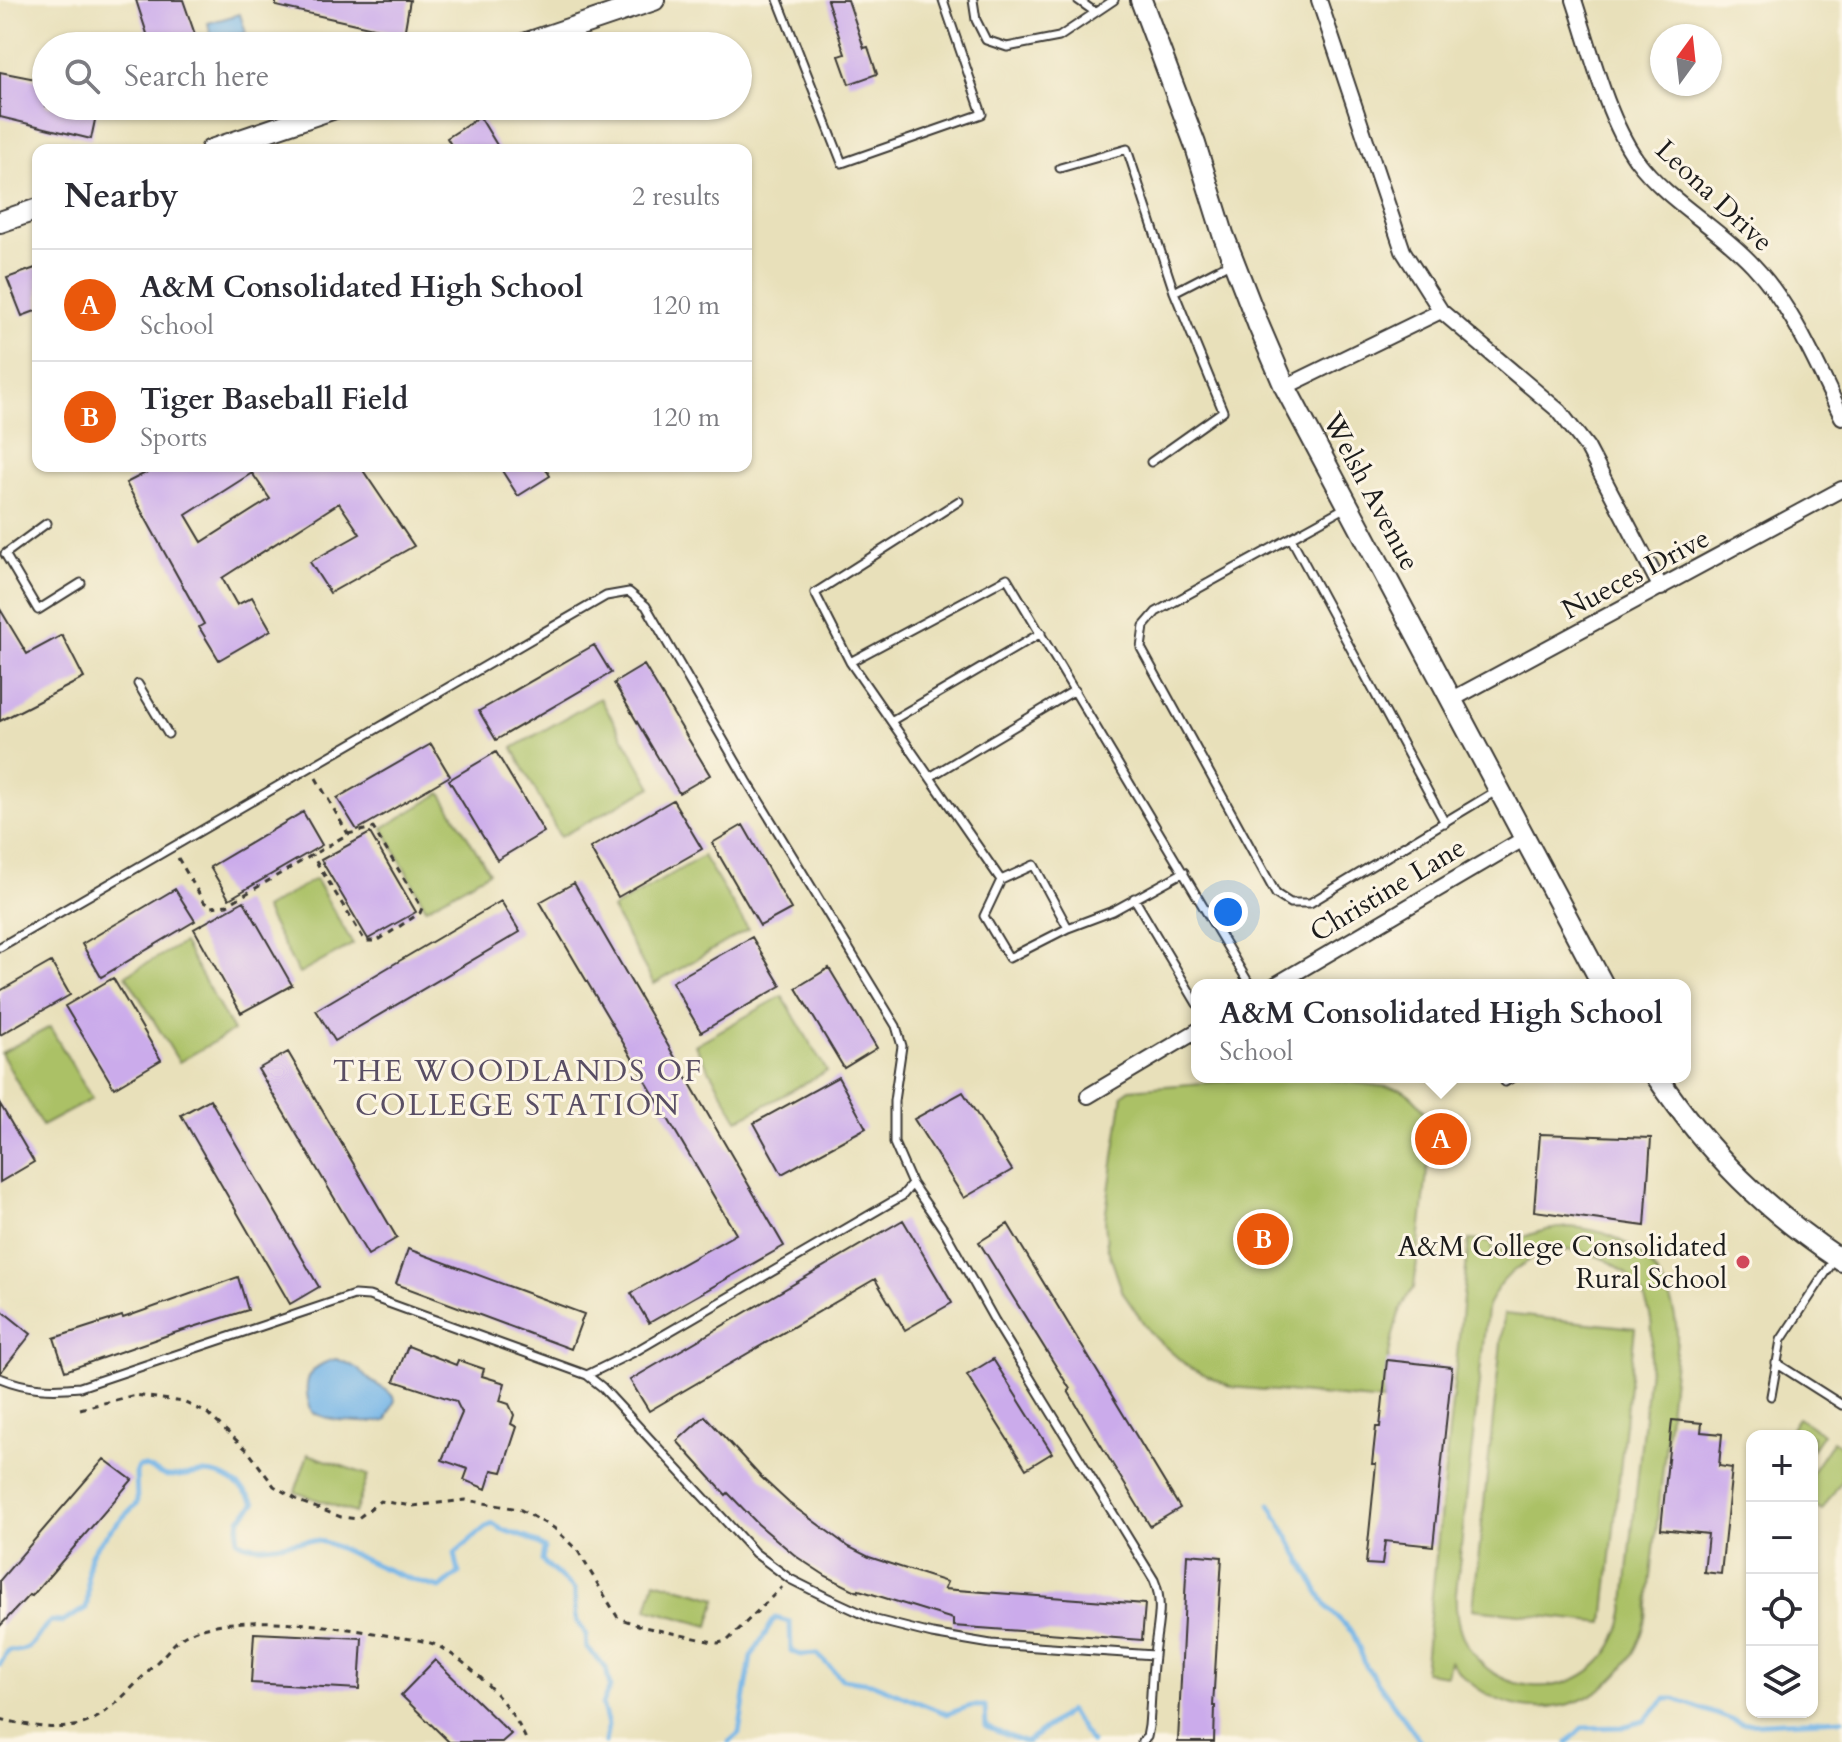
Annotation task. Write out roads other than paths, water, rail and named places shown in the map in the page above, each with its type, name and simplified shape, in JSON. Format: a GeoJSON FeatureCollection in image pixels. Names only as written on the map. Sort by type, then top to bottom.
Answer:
{"type":"FeatureCollection","features":[{"type":"Feature","properties":{"kind":"main road"},"geometry":{"type":"LineString","coordinates":[[559,32],[654,0]]}},
{"type":"Feature","properties":{"kind":"main road","name":"Welsh Avenue"},"geometry":{"type":"LineString","coordinates":[[1141,0],[1195,144],[1234,261],[1285,387],[1600,979]]}},
{"type":"Feature","properties":{"kind":"main road"},"geometry":{"type":"LineString","coordinates":[[229,144],[300,120]]}},
{"type":"Feature","properties":{"kind":"main road"},"geometry":{"type":"LineString","coordinates":[[0,222],[32,211]]}},
{"type":"Feature","properties":{"kind":"main road"},"geometry":{"type":"LineString","coordinates":[[1661,1083],[1731,1172],[1767,1205],[1839,1259]]}},
{"type":"Feature","properties":{"kind":"street"},"geometry":{"type":"LineString","coordinates":[[1319,0],[1403,251],[1441,311],[1559,411],[1587,447],[1661,588]]}},
{"type":"Feature","properties":{"kind":"street","name":"Leona Drive"},"geometry":{"type":"LineString","coordinates":[[1574,0],[1613,113],[1634,155],[1654,181],[1752,264],[1778,296],[1842,417]]}},
{"type":"Feature","properties":{"kind":"street"},"geometry":{"type":"LineString","coordinates":[[1285,387],[1441,311]]}},
{"type":"Feature","properties":{"kind":"street","name":"Nueces Drive"},"geometry":{"type":"LineString","coordinates":[[1451,700],[1842,489]]}},
{"type":"Feature","properties":{"kind":"street","name":"Christine Lane"},"geometry":{"type":"LineString","coordinates":[[1285,979],[1525,838]]}},
{"type":"Feature","properties":{"kind":"street"},"geometry":{"type":"LineString","coordinates":[[1088,1096],[1191,1035]]}},
{"type":"Feature","properties":{"kind":"lane"},"geometry":{"type":"LineString","coordinates":[[778,0],[842,163],[982,114],[943,0]]}},
{"type":"Feature","properties":{"kind":"lane"},"geometry":{"type":"LineString","coordinates":[[973,0],[976,20],[986,40],[1007,47],[1059,37],[1114,0]]}},
{"type":"Feature","properties":{"kind":"lane"},"geometry":{"type":"LineString","coordinates":[[1078,0],[1095,12]]}},
{"type":"Feature","properties":{"kind":"lane"},"geometry":{"type":"LineString","coordinates":[[1091,0],[1095,12]]}},
{"type":"Feature","properties":{"kind":"lane"},"geometry":{"type":"LineString","coordinates":[[1060,168],[1127,149],[1174,292],[1223,411],[1151,462]]}},
{"type":"Feature","properties":{"kind":"lane"},"geometry":{"type":"LineString","coordinates":[[1174,292],[1234,261]]}},
{"type":"Feature","properties":{"kind":"lane"},"geometry":{"type":"LineString","coordinates":[[959,501],[815,593],[850,662],[1001,880]]}},
{"type":"Feature","properties":{"kind":"lane"},"geometry":{"type":"LineString","coordinates":[[1348,506],[1156,612],[1144,626],[1141,648],[1276,894],[1290,903],[1310,903],[1499,790]]}},
{"type":"Feature","properties":{"kind":"lane"},"geometry":{"type":"LineString","coordinates":[[47,523],[5,554],[38,610],[81,583]]}},
{"type":"Feature","properties":{"kind":"lane"},"geometry":{"type":"LineString","coordinates":[[1291,538],[1445,823]]}},
{"type":"Feature","properties":{"kind":"lane"},"geometry":{"type":"LineString","coordinates":[[850,662],[1007,578],[1246,979]]}},
{"type":"Feature","properties":{"kind":"lane"},"geometry":{"type":"LineString","coordinates":[[0,947],[606,596],[629,592],[646,606],[755,795],[896,1026],[902,1046],[894,1101],[894,1143],[912,1184],[944,1230],[995,1321],[1147,1566],[1160,1595],[1149,1726],[1147,1737],[1142,1742]]}},
{"type":"Feature","properties":{"kind":"lane"},"geometry":{"type":"LineString","coordinates":[[891,721],[1041,633]]}},
{"type":"Feature","properties":{"kind":"lane"},"geometry":{"type":"LineString","coordinates":[[138,684],[168,734]]}},
{"type":"Feature","properties":{"kind":"lane"},"geometry":{"type":"LineString","coordinates":[[930,777],[1075,690]]}},
{"type":"Feature","properties":{"kind":"lane"},"geometry":{"type":"LineString","coordinates":[[1068,928],[1034,865],[1001,880],[984,916],[1009,958],[1068,928],[1113,911],[1184,872]]}},
{"type":"Feature","properties":{"kind":"lane"},"geometry":{"type":"LineString","coordinates":[[1134,898],[1191,994]]}},
{"type":"Feature","properties":{"kind":"lane"},"geometry":{"type":"LineString","coordinates":[[587,1375],[636,1351],[902,1196],[912,1184]]}},
{"type":"Feature","properties":{"kind":"lane"},"geometry":{"type":"LineString","coordinates":[[1771,1396],[1776,1363],[1786,1330],[1839,1259]]}},
{"type":"Feature","properties":{"kind":"lane"},"geometry":{"type":"LineString","coordinates":[[0,1378],[27,1387],[53,1390],[80,1387],[354,1295],[385,1301],[587,1375],[602,1387],[755,1553],[790,1579],[876,1620],[991,1644],[1154,1655]]}},
{"type":"Feature","properties":{"kind":"lane"},"geometry":{"type":"LineString","coordinates":[[1776,1363],[1842,1405]]}},
{"type":"Feature","properties":{"kind":"water"},"geometry":{"type":"Polygon","coordinates":[[[240,14],[246,32],[210,32],[208,23],[240,14]]]}},
{"type":"Feature","properties":{"kind":"water"},"geometry":{"type":"Polygon","coordinates":[[[336,1359],[355,1367],[393,1396],[395,1400],[386,1421],[348,1421],[312,1412],[307,1393],[309,1378],[318,1366],[336,1359]]]}},
{"type":"Feature","properties":{"kind":"waterway"},"geometry":{"type":"LineString","coordinates":[[0,1664],[8,1651],[20,1651],[31,1645],[51,1621],[63,1622],[86,1608],[90,1557],[104,1537],[137,1503],[136,1472],[139,1467],[168,1476],[209,1473],[232,1481],[255,1503],[240,1519],[237,1540],[257,1546],[323,1542],[440,1588],[459,1573],[455,1553],[486,1527],[493,1524],[538,1543],[544,1548],[542,1561],[575,1590],[575,1617],[586,1635],[587,1648],[606,1668],[610,1687],[602,1704],[608,1725],[605,1742]]}},
{"type":"Feature","properties":{"kind":"waterway"},"geometry":{"type":"LineString","coordinates":[[1270,1504],[1327,1607],[1353,1633],[1366,1666],[1421,1742]]}},
{"type":"Feature","properties":{"kind":"waterway"},"geometry":{"type":"LineString","coordinates":[[729,1742],[739,1733],[751,1657],[775,1618],[790,1622],[791,1651],[801,1655],[817,1654],[842,1679],[871,1683],[947,1714],[971,1706],[985,1706],[986,1727],[1024,1742]]}},
{"type":"Feature","properties":{"kind":"waterway"},"geometry":{"type":"LineString","coordinates":[[1568,1742],[1582,1728],[1622,1727],[1644,1721],[1666,1699],[1675,1699],[1743,1724],[1842,1719]]}},
{"type":"Feature","properties":{"kind":"waterway"},"geometry":{"type":"LineString","coordinates":[[1027,1742],[1069,1711],[1091,1742]]}},
{"type":"Feature","properties":{"kind":"place","name":"A&M Consolidated High School"},"geometry":{"type":"Point","coordinates":[1441,1139]}},
{"type":"Feature","properties":{"kind":"place","name":"Tiger Baseball Field"},"geometry":{"type":"Point","coordinates":[1263,1239]}},
{"type":"Feature","properties":{"kind":"place","name":"A&M College Consolidated Rural School"},"geometry":{"type":"Point","coordinates":[1743,1262]}},
{"type":"Feature","properties":{"kind":"district","name":"THE WOODLANDS OF COLLEGE STATION"},"geometry":{"type":"Point","coordinates":[518,1088]}}]}
